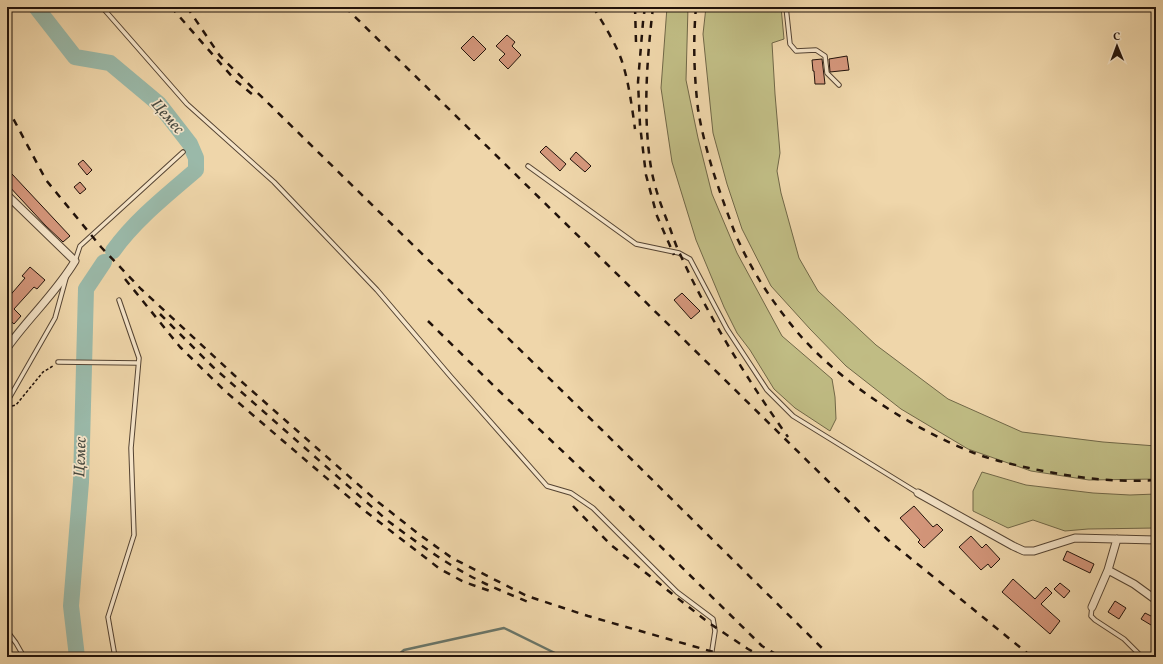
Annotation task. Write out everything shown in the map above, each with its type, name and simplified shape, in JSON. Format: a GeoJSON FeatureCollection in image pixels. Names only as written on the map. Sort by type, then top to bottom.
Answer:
{"type":"FeatureCollection","features":[{"type":"Feature","properties":{"kind":"street"},"geometry":{"type":"LineString","coordinates":[[7,195],[75,261],[68,272],[15,336],[7,348]]}},
{"type":"Feature","properties":{"kind":"street"},"geometry":{"type":"LineString","coordinates":[[918,493],[1024,551],[1034,551],[1075,538],[1156,540]]}},
{"type":"Feature","properties":{"kind":"street"},"geometry":{"type":"LineString","coordinates":[[1092,606],[1108,570],[1117,539]]}},
{"type":"Feature","properties":{"kind":"street"},"geometry":{"type":"LineString","coordinates":[[1108,570],[1134,584],[1156,600]]}},
{"type":"Feature","properties":{"kind":"lane"},"geometry":{"type":"LineString","coordinates":[[102,7],[187,104],[274,182],[377,290],[547,486],[570,493],[593,508],[677,592],[713,619],[715,631],[711,657]]}},
{"type":"Feature","properties":{"kind":"lane"},"geometry":{"type":"LineString","coordinates":[[786,7],[790,44],[796,51],[816,50],[825,56],[827,73],[839,85]]}},
{"type":"Feature","properties":{"kind":"lane"},"geometry":{"type":"LineString","coordinates":[[75,261],[80,246],[183,152]]}},
{"type":"Feature","properties":{"kind":"lane"},"geometry":{"type":"LineString","coordinates":[[528,166],[636,244],[679,253],[690,259],[727,330],[767,390],[793,416],[918,493]]}},
{"type":"Feature","properties":{"kind":"lane"},"geometry":{"type":"LineString","coordinates":[[7,402],[55,318],[68,272]]}},
{"type":"Feature","properties":{"kind":"lane"},"geometry":{"type":"LineString","coordinates":[[115,657],[108,618],[134,535],[131,448],[139,358],[119,300]]}},
{"type":"Feature","properties":{"kind":"lane"},"geometry":{"type":"LineString","coordinates":[[58,362],[138,364]]}},
{"type":"Feature","properties":{"kind":"lane"},"geometry":{"type":"LineString","coordinates":[[1092,606],[1091,616],[1095,620],[1124,639],[1138,654],[1144,657]]}},
{"type":"Feature","properties":{"kind":"lane"},"geometry":{"type":"LineString","coordinates":[[7,631],[24,657]]}},
{"type":"Feature","properties":{"kind":"path"},"geometry":{"type":"LineString","coordinates":[[12,407],[16,405],[43,372],[58,362]]}},
{"type":"Feature","properties":{"kind":"shaded area"},"geometry":{"type":"Polygon","coordinates":[[[667,7],[688,7],[686,80],[712,194],[737,253],[782,336],[832,379],[836,419],[830,431],[795,408],[774,389],[750,350],[737,333],[724,307],[696,240],[672,162],[661,88],[667,7]]]}},
{"type":"Feature","properties":{"kind":"shaded area"},"geometry":{"type":"Polygon","coordinates":[[[706,7],[781,7],[784,39],[772,43],[780,153],[777,171],[781,193],[799,258],[818,291],[876,345],[948,399],[1022,432],[1103,442],[1156,446],[1156,479],[1089,480],[1031,471],[968,449],[901,409],[846,366],[810,329],[771,286],[742,229],[727,184],[713,133],[703,34],[706,7]]]}},
{"type":"Feature","properties":{"kind":"shaded area"},"geometry":{"type":"Polygon","coordinates":[[[982,472],[1026,485],[1093,493],[1130,495],[1156,494],[1156,528],[1088,529],[1065,531],[1033,520],[1008,528],[973,511],[973,491],[982,472]]]}},
{"type":"Feature","properties":{"kind":"building"},"geometry":{"type":"Polygon","coordinates":[[[507,35],[515,42],[512,46],[521,55],[508,69],[499,60],[505,54],[496,46],[507,35]]]}},
{"type":"Feature","properties":{"kind":"building"},"geometry":{"type":"Polygon","coordinates":[[[473,36],[486,49],[474,61],[461,48],[473,36]]]}},
{"type":"Feature","properties":{"kind":"building"},"geometry":{"type":"Polygon","coordinates":[[[847,56],[849,70],[830,72],[829,59],[847,56]]]}},
{"type":"Feature","properties":{"kind":"building"},"geometry":{"type":"Polygon","coordinates":[[[822,59],[825,84],[815,84],[812,60],[822,59]]]}},
{"type":"Feature","properties":{"kind":"building"},"geometry":{"type":"Polygon","coordinates":[[[546,146],[566,164],[560,171],[540,152],[546,146]]]}},
{"type":"Feature","properties":{"kind":"building"},"geometry":{"type":"Polygon","coordinates":[[[576,152],[591,166],[585,172],[570,159],[576,152]]]}},
{"type":"Feature","properties":{"kind":"building"},"geometry":{"type":"Polygon","coordinates":[[[83,160],[92,170],[87,175],[78,164],[83,160]]]}},
{"type":"Feature","properties":{"kind":"building"},"geometry":{"type":"Polygon","coordinates":[[[12,174],[70,236],[63,242],[7,184],[7,178],[12,174]]]}},
{"type":"Feature","properties":{"kind":"building"},"geometry":{"type":"Polygon","coordinates":[[[80,182],[86,189],[80,194],[74,187],[80,182]]]}},
{"type":"Feature","properties":{"kind":"building"},"geometry":{"type":"Polygon","coordinates":[[[30,267],[45,280],[37,289],[34,287],[14,309],[21,316],[14,324],[7,318],[7,299],[25,278],[22,276],[30,267]]]}},
{"type":"Feature","properties":{"kind":"building"},"geometry":{"type":"Polygon","coordinates":[[[682,293],[700,311],[691,319],[674,300],[682,293]]]}},
{"type":"Feature","properties":{"kind":"building"},"geometry":{"type":"Polygon","coordinates":[[[914,506],[933,527],[937,524],[943,530],[924,548],[918,542],[920,540],[900,518],[914,506]]]}},
{"type":"Feature","properties":{"kind":"building"},"geometry":{"type":"Polygon","coordinates":[[[971,536],[982,548],[986,544],[1000,559],[991,568],[988,564],[981,570],[959,547],[971,536]]]}},
{"type":"Feature","properties":{"kind":"building"},"geometry":{"type":"Polygon","coordinates":[[[1067,551],[1094,564],[1090,573],[1063,560],[1067,551]]]}},
{"type":"Feature","properties":{"kind":"building"},"geometry":{"type":"Polygon","coordinates":[[[1013,579],[1035,599],[1046,587],[1052,593],[1041,604],[1060,621],[1050,634],[1002,592],[1013,579]]]}},
{"type":"Feature","properties":{"kind":"building"},"geometry":{"type":"Polygon","coordinates":[[[1060,583],[1070,591],[1064,598],[1054,589],[1060,583]]]}},
{"type":"Feature","properties":{"kind":"building"},"geometry":{"type":"Polygon","coordinates":[[[1115,601],[1126,608],[1119,619],[1108,612],[1115,601]]]}},
{"type":"Feature","properties":{"kind":"building"},"geometry":{"type":"Polygon","coordinates":[[[1145,613],[1155,618],[1151,625],[1141,619],[1145,613]]]}},
{"type":"Feature","properties":{"kind":"waterway","name":"Цемес"},"geometry":{"type":"LineString","coordinates":[[36,7],[75,57],[110,63],[159,104],[190,144],[196,158],[196,170],[141,218],[113,251]]}},
{"type":"Feature","properties":{"kind":"waterway","name":"Цемес"},"geometry":{"type":"LineString","coordinates":[[77,657],[71,606],[81,482],[86,289],[104,262]]}},
{"type":"Feature","properties":{"kind":"waterway"},"geometry":{"type":"LineString","coordinates":[[396,657],[404,650],[504,628],[563,657]]}},
{"type":"Feature","properties":{"kind":"railway"},"geometry":{"type":"LineString","coordinates":[[171,7],[235,80],[253,95]]}},
{"type":"Feature","properties":{"kind":"railway"},"geometry":{"type":"LineString","coordinates":[[187,7],[220,56],[602,430],[831,657]]}},
{"type":"Feature","properties":{"kind":"railway"},"geometry":{"type":"LineString","coordinates":[[345,7],[888,540],[1032,657]]}},
{"type":"Feature","properties":{"kind":"railway"},"geometry":{"type":"LineString","coordinates":[[593,7],[611,37],[623,64],[635,129]]}},
{"type":"Feature","properties":{"kind":"railway"},"geometry":{"type":"LineString","coordinates":[[635,7],[636,42]]}},
{"type":"Feature","properties":{"kind":"railway"},"geometry":{"type":"LineString","coordinates":[[645,7],[638,82],[640,125],[646,175],[657,216],[674,255]]}},
{"type":"Feature","properties":{"kind":"railway"},"geometry":{"type":"LineString","coordinates":[[653,7],[646,104],[650,161],[657,193],[678,250],[703,301],[743,370],[788,437]]}},
{"type":"Feature","properties":{"kind":"railway"},"geometry":{"type":"LineString","coordinates":[[696,7],[694,58],[698,109],[706,148],[720,192],[733,228],[753,270],[779,309],[798,333],[816,352],[835,370],[857,387],[903,418],[951,443],[974,453],[1015,465],[1076,477],[1124,481],[1156,480]]}},
{"type":"Feature","properties":{"kind":"railway"},"geometry":{"type":"LineString","coordinates":[[7,107],[46,180],[101,247],[141,289],[234,375],[378,502],[420,535],[452,558],[527,596],[588,616],[731,657]]}},
{"type":"Feature","properties":{"kind":"railway"},"geometry":{"type":"LineString","coordinates":[[125,279],[180,347],[226,392],[365,511],[440,569],[464,582],[490,591]]}},
{"type":"Feature","properties":{"kind":"railway"},"geometry":{"type":"LineString","coordinates":[[160,314],[213,367],[388,521],[447,563],[486,584],[528,602]]}},
{"type":"Feature","properties":{"kind":"railway"},"geometry":{"type":"LineString","coordinates":[[428,321],[762,646],[781,657]]}},
{"type":"Feature","properties":{"kind":"railway"},"geometry":{"type":"LineString","coordinates":[[573,506],[611,545],[661,585],[709,623],[762,657]]}}]}
